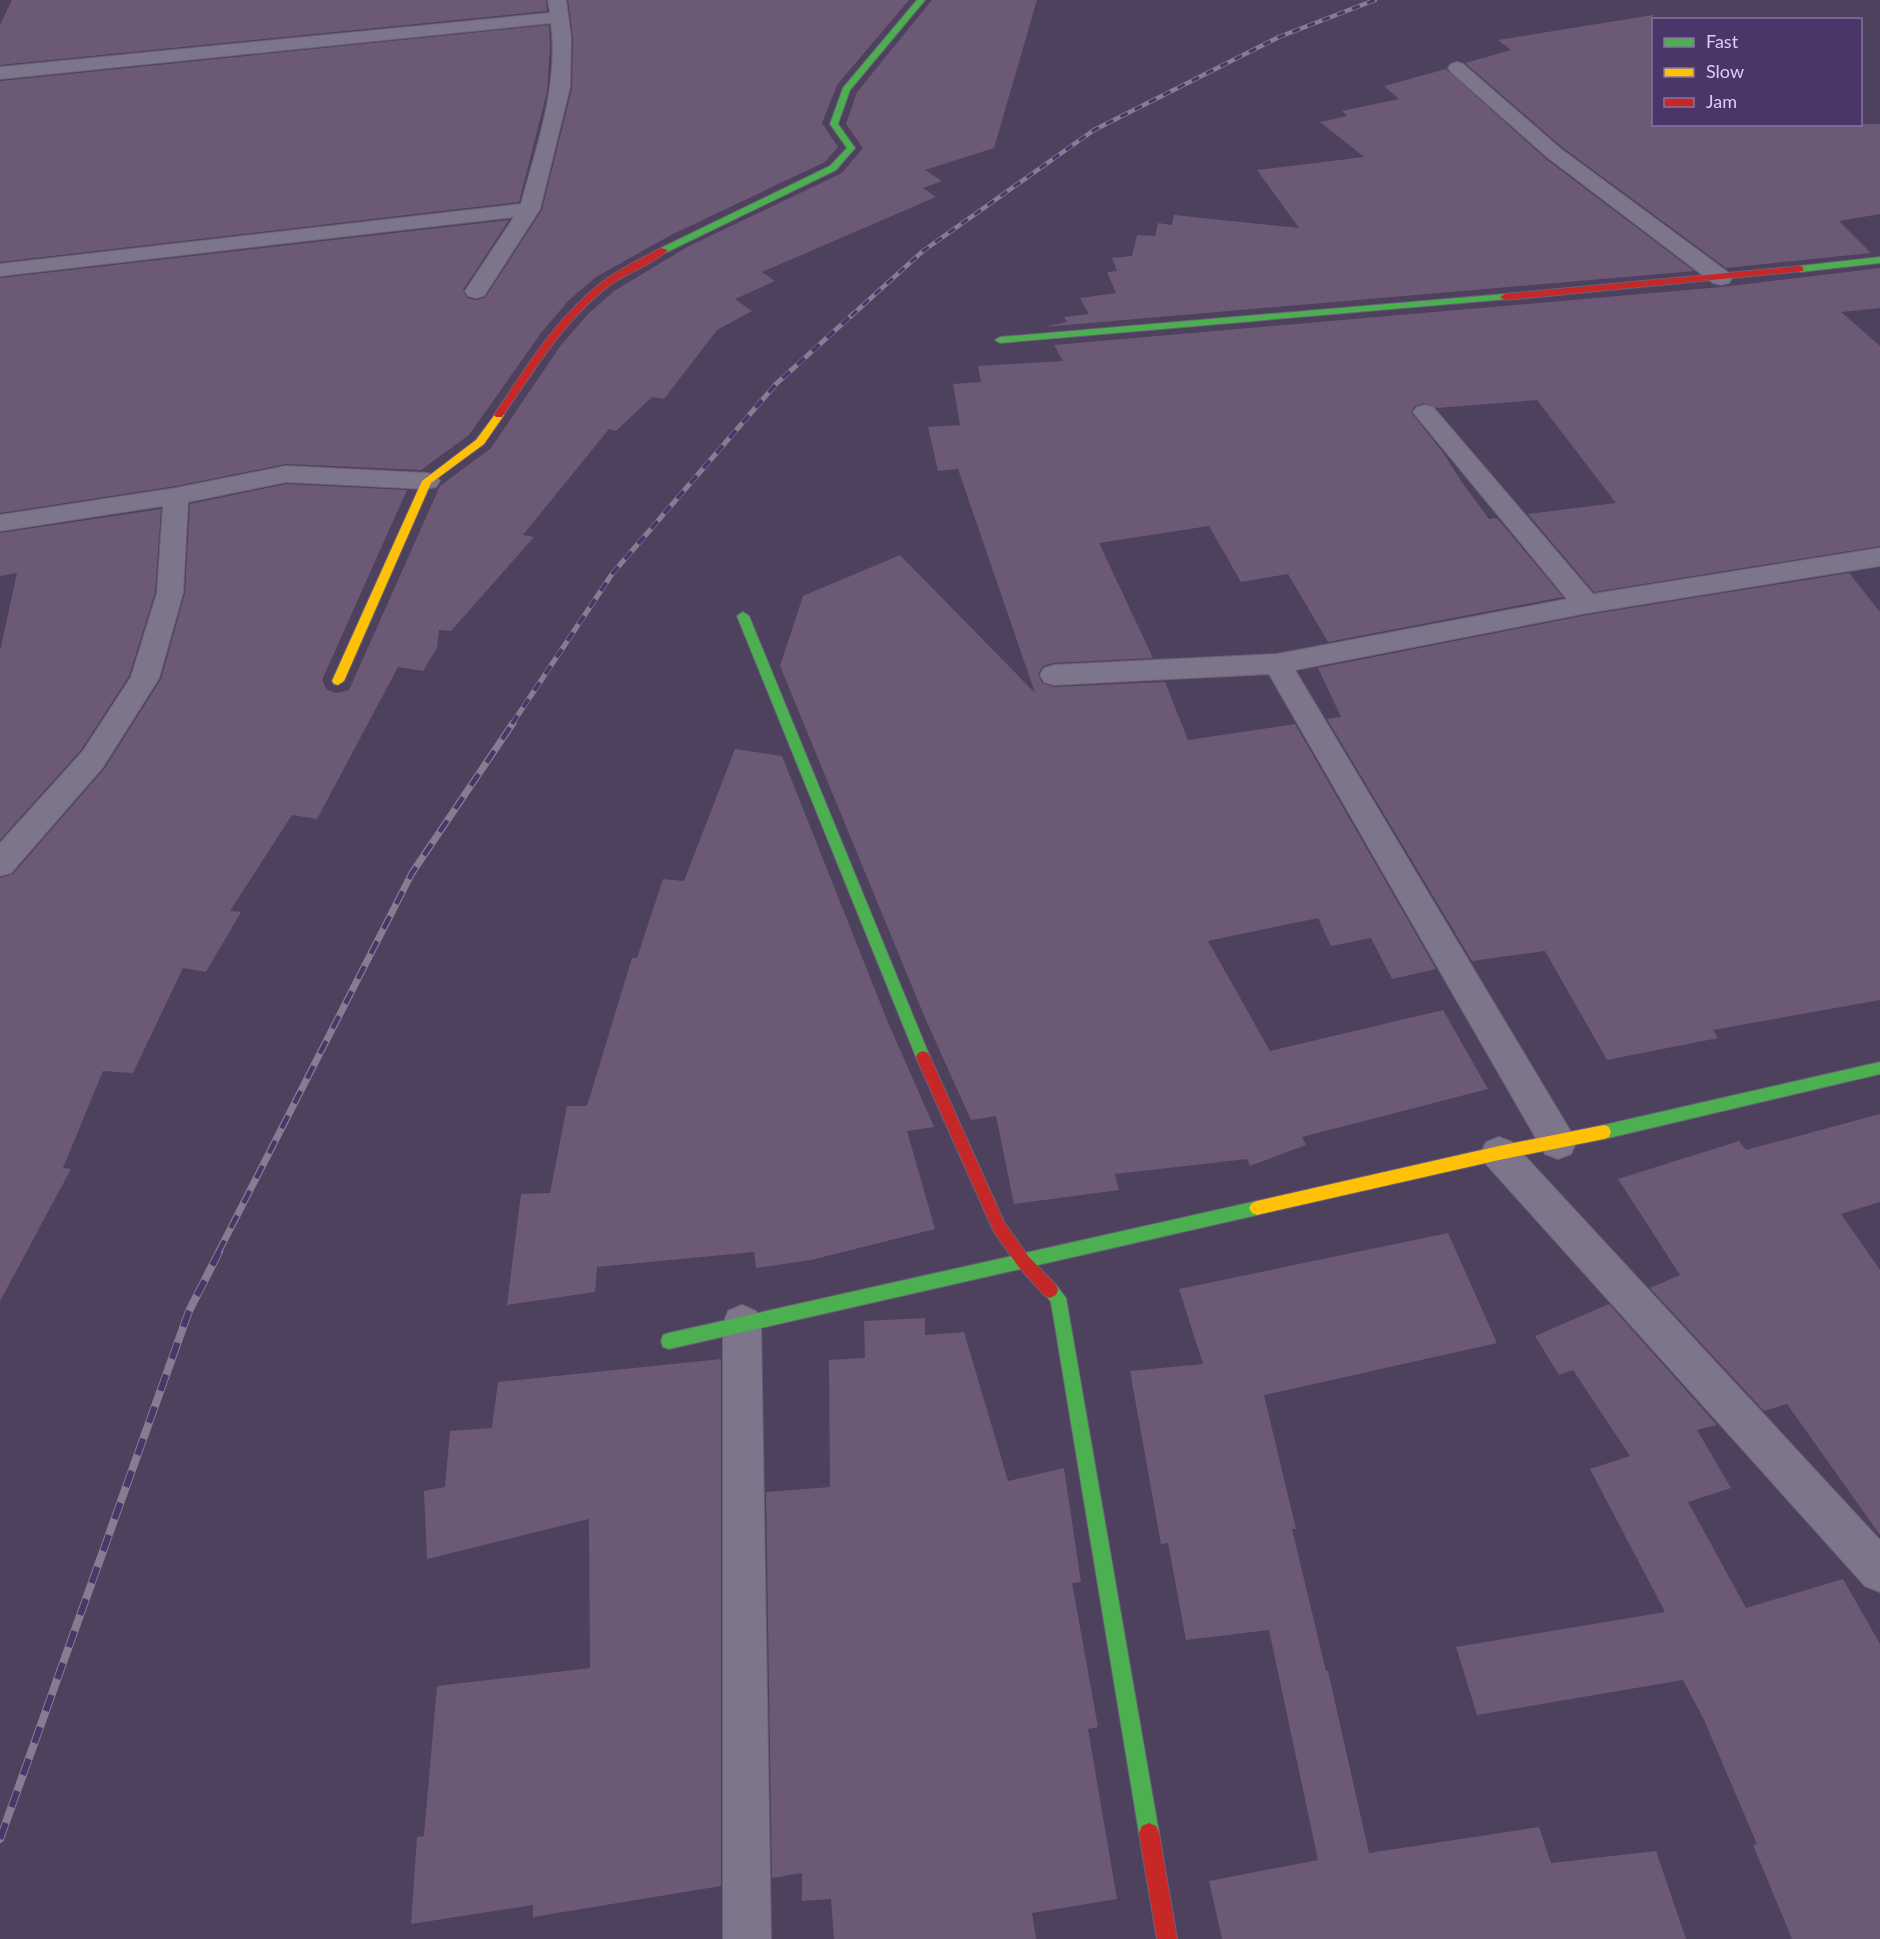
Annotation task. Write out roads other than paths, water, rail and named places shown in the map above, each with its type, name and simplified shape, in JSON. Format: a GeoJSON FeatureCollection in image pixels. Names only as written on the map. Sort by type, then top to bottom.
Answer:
{"type":"FeatureCollection","features":[{"type":"Feature","properties":{"kind":"street"},"geometry":{"type":"LineString","coordinates":[[338,681],[427,481],[480,442],[551,339],[578,307],[605,284],[679,241],[833,168],[851,148],[834,124],[846,90],[921,0]]}},
{"type":"Feature","properties":{"kind":"street"},"geometry":{"type":"LineString","coordinates":[[0,73],[558,8],[562,37],[561,87],[531,209],[476,291]]}},
{"type":"Feature","properties":{"kind":"street"},"geometry":{"type":"LineString","coordinates":[[1457,68],[1554,153],[1721,278]]}},
{"type":"Feature","properties":{"kind":"street"},"geometry":{"type":"LineString","coordinates":[[0,270],[531,209]]}},
{"type":"Feature","properties":{"kind":"street"},"geometry":{"type":"LineString","coordinates":[[1000,339],[1721,278],[1880,260]]}},
{"type":"Feature","properties":{"kind":"street"},"geometry":{"type":"LineString","coordinates":[[1425,412],[1587,604]]}},
{"type":"Feature","properties":{"kind":"street"},"geometry":{"type":"LineString","coordinates":[[0,523],[177,496],[286,474],[427,481]]}},
{"type":"Feature","properties":{"kind":"street"},"geometry":{"type":"LineString","coordinates":[[0,864],[93,759],[145,678],[171,593],[177,496]]}},
{"type":"Feature","properties":{"kind":"street"},"geometry":{"type":"LineString","coordinates":[[1054,675],[1277,664],[1587,604],[1880,558]]}},
{"type":"Feature","properties":{"kind":"street"},"geometry":{"type":"LineString","coordinates":[[743,615],[906,1019],[999,1227],[1023,1261],[1058,1298],[1167,1939]]}},
{"type":"Feature","properties":{"kind":"street"},"geometry":{"type":"LineString","coordinates":[[1277,664],[1558,1143]]}},
{"type":"Feature","properties":{"kind":"street"},"geometry":{"type":"LineString","coordinates":[[669,1341],[1499,1153],[1558,1143],[1880,1068]]}},
{"type":"Feature","properties":{"kind":"street"},"geometry":{"type":"LineString","coordinates":[[1499,1153],[1880,1571]]}},
{"type":"Feature","properties":{"kind":"street"},"geometry":{"type":"LineString","coordinates":[[742,1324],[747,1939]]}},
{"type":"Feature","properties":{"kind":"railway"},"geometry":{"type":"LineString","coordinates":[[851,316],[923,251],[1094,130],[1279,37],[1375,0]]}},
{"type":"Feature","properties":{"kind":"railway"},"geometry":{"type":"LineString","coordinates":[[512,724],[612,574],[776,384],[853,314]]}},
{"type":"Feature","properties":{"kind":"railway"},"geometry":{"type":"LineString","coordinates":[[218,1253],[412,873],[513,723]]}},
{"type":"Feature","properties":{"kind":"railway"},"geometry":{"type":"LineString","coordinates":[[0,1839],[189,1311],[219,1252]]}}]}
